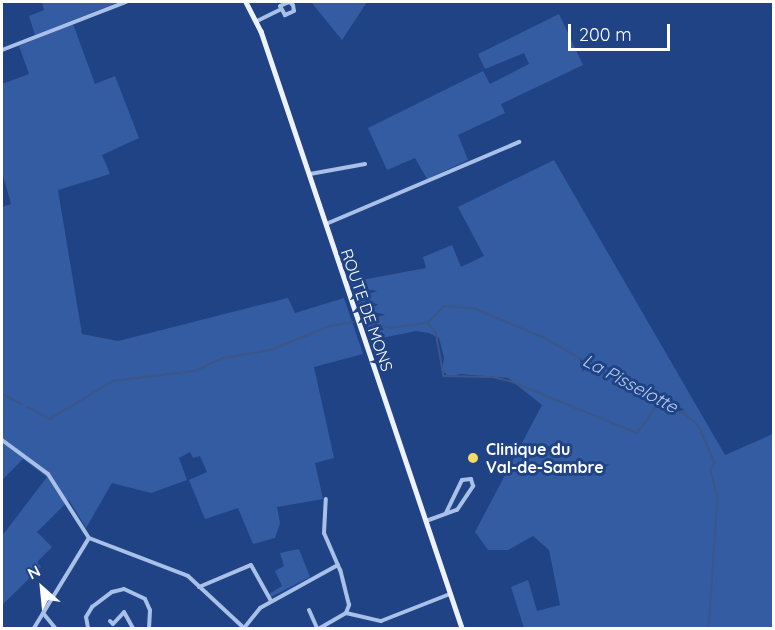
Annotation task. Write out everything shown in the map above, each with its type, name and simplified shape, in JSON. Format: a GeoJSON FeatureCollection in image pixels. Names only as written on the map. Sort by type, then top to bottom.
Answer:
{"type":"FeatureCollection","features":[{"type":"Feature","properties":{"kind":"main road","name":"ROUTE DE MONS"},"geometry":{"type":"LineString","coordinates":[[246,2],[257,21],[310,174],[462,628]]}},
{"type":"Feature","properties":{"kind":"street"},"geometry":{"type":"LineString","coordinates":[[2,50],[126,2]]}},
{"type":"Feature","properties":{"kind":"street"},"geometry":{"type":"LineString","coordinates":[[257,21],[280,10],[284,2],[293,5],[290,15],[280,10]]}},
{"type":"Feature","properties":{"kind":"street"},"geometry":{"type":"LineString","coordinates":[[326,225],[519,142]]}},
{"type":"Feature","properties":{"kind":"street"},"geometry":{"type":"LineString","coordinates":[[310,174],[365,164]]}},
{"type":"Feature","properties":{"kind":"street"},"geometry":{"type":"LineString","coordinates":[[2,440],[48,474],[89,538],[183,574],[244,628],[253,613],[338,565]]}},
{"type":"Feature","properties":{"kind":"street"},"geometry":{"type":"LineString","coordinates":[[426,521],[457,510],[473,483],[469,478],[462,480],[462,486],[447,513]]}},
{"type":"Feature","properties":{"kind":"street"},"geometry":{"type":"LineString","coordinates":[[462,486],[470,489]]}},
{"type":"Feature","properties":{"kind":"street"},"geometry":{"type":"LineString","coordinates":[[326,499],[324,533],[338,565],[349,601],[346,613]]}},
{"type":"Feature","properties":{"kind":"street"},"geometry":{"type":"LineString","coordinates":[[423,512],[433,518]]}},
{"type":"Feature","properties":{"kind":"street"},"geometry":{"type":"LineString","coordinates":[[34,628],[89,538]]}},
{"type":"Feature","properties":{"kind":"street"},"geometry":{"type":"LineString","coordinates":[[199,587],[250,565],[271,602]]}},
{"type":"Feature","properties":{"kind":"street"},"geometry":{"type":"LineString","coordinates":[[88,628],[86,617],[92,608],[112,592],[124,589],[145,599],[150,610],[149,628]]}},
{"type":"Feature","properties":{"kind":"street"},"geometry":{"type":"LineString","coordinates":[[309,610],[318,628],[346,613],[381,621],[450,594]]}},
{"type":"Feature","properties":{"kind":"street"},"geometry":{"type":"LineString","coordinates":[[113,624],[123,610],[131,618],[133,628]]}},
{"type":"Feature","properties":{"kind":"street"},"geometry":{"type":"LineString","coordinates":[[43,613],[55,628]]}},
{"type":"Feature","properties":{"kind":"shaded area"},"geometry":{"type":"Polygon","coordinates":[[[42,2],[116,3],[35,35],[29,16],[44,10],[42,2]]]}},
{"type":"Feature","properties":{"kind":"shaded area"},"geometry":{"type":"Polygon","coordinates":[[[311,2],[367,2],[342,40],[311,2]]]}},
{"type":"Feature","properties":{"kind":"shaded area"},"geometry":{"type":"Polygon","coordinates":[[[559,14],[583,65],[501,104],[505,113],[458,135],[468,160],[427,179],[415,158],[387,170],[368,128],[483,71],[490,84],[529,64],[524,53],[485,69],[478,54],[559,14]]]}},
{"type":"Feature","properties":{"kind":"shaded area"},"geometry":{"type":"Polygon","coordinates":[[[73,24],[95,84],[115,76],[139,138],[102,155],[110,174],[58,190],[82,334],[118,341],[288,298],[295,313],[344,298],[363,354],[314,367],[334,458],[315,463],[323,499],[277,507],[280,523],[275,538],[253,544],[238,508],[205,519],[189,480],[207,472],[200,456],[193,458],[190,452],[179,458],[187,480],[151,493],[112,483],[86,528],[69,500],[37,532],[52,547],[37,562],[41,567],[2,605],[2,536],[47,477],[23,459],[2,480],[2,207],[11,204],[2,172],[2,84],[29,74],[19,46],[73,24]]]}},
{"type":"Feature","properties":{"kind":"shaded area"},"geometry":{"type":"Polygon","coordinates":[[[554,160],[725,455],[773,434],[773,628],[524,628],[511,587],[528,580],[537,611],[560,605],[549,550],[533,536],[508,550],[488,550],[475,532],[542,405],[508,378],[460,374],[449,377],[442,370],[444,358],[439,338],[429,333],[416,331],[377,339],[375,332],[369,333],[351,282],[426,268],[423,257],[452,245],[461,267],[484,256],[458,207],[554,160]]]}},
{"type":"Feature","properties":{"kind":"shaded area"},"geometry":{"type":"Polygon","coordinates":[[[299,549],[310,577],[271,597],[269,594],[282,586],[275,571],[284,566],[280,553],[299,549]]]}},
{"type":"Feature","properties":{"kind":"waterway","name":"La Pisselotte"},"geometry":{"type":"LineString","coordinates":[[367,323],[390,328],[427,323],[444,306],[476,309],[545,338],[644,396],[684,413],[699,426],[715,463],[711,471],[718,497],[709,628]]}},
{"type":"Feature","properties":{"kind":"waterway","name":"La Pisselotte"},"geometry":{"type":"LineString","coordinates":[[28,407],[50,419],[113,381],[195,371],[223,358],[271,350],[330,326],[353,322]]}},
{"type":"Feature","properties":{"kind":"waterway"},"geometry":{"type":"LineString","coordinates":[[428,324],[436,332],[444,376],[493,377],[513,382],[637,433],[658,404]]}},
{"type":"Feature","properties":{"kind":"waterway","name":"La Pisselotte"},"geometry":{"type":"LineString","coordinates":[[2,394],[22,404]]}},
{"type":"Feature","properties":{"kind":"place","name":"Clinique du Val-de-Sambre"},"geometry":{"type":"Point","coordinates":[473,458]}}]}
